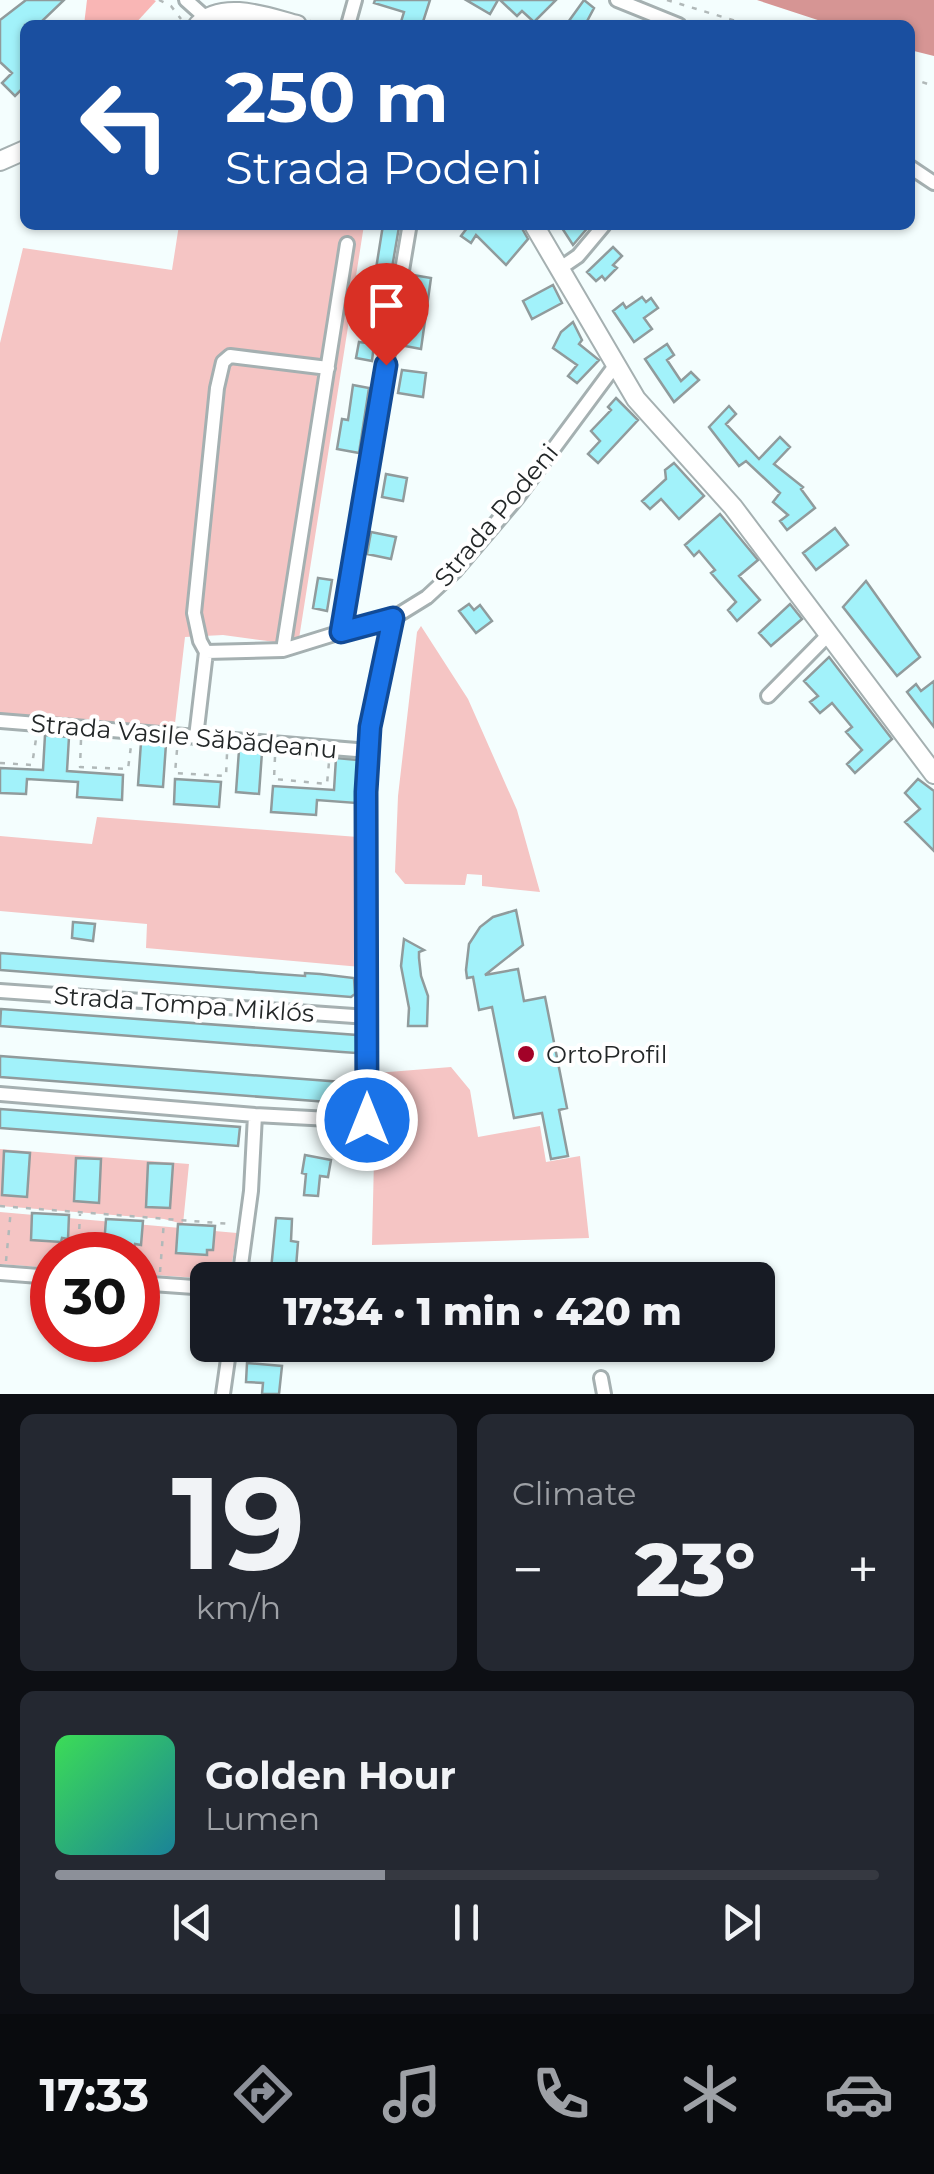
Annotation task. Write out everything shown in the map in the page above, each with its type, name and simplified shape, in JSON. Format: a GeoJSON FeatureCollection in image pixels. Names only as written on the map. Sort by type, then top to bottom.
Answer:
{"type":"FeatureCollection","features":[{"type":"Feature","properties":{"kind":"main road"},"geometry":{"type":"LineString","coordinates":[[195,20],[230,11],[277,20]]}},
{"type":"Feature","properties":{"kind":"main road"},"geometry":{"type":"LineString","coordinates":[[537,230],[614,367],[659,427],[733,507],[934,774]]}},
{"type":"Feature","properties":{"kind":"street"},"geometry":{"type":"LineString","coordinates":[[186,0],[195,20]]}},
{"type":"Feature","properties":{"kind":"street"},"geometry":{"type":"LineString","coordinates":[[616,0],[666,20]]}},
{"type":"Feature","properties":{"kind":"street"},"geometry":{"type":"LineString","coordinates":[[341,632],[408,230]]}},
{"type":"Feature","properties":{"kind":"street"},"geometry":{"type":"LineString","coordinates":[[559,269],[578,256],[600,230]]}},
{"type":"Feature","properties":{"kind":"street"},"geometry":{"type":"LineString","coordinates":[[283,650],[348,244]]}},
{"type":"Feature","properties":{"kind":"street"},"geometry":{"type":"LineString","coordinates":[[196,737],[206,652],[194,613],[223,362],[230,356],[328,368]]}},
{"type":"Feature","properties":{"kind":"street","name":"Strada Podeni"},"geometry":{"type":"LineString","coordinates":[[206,652],[283,650],[393,618],[427,598],[517,498],[614,367]]}},
{"type":"Feature","properties":{"kind":"street","name":"Strada Vasile Săbădeanu"},"geometry":{"type":"LineString","coordinates":[[255,1115],[367,1120],[366,792],[370,727],[393,618]]}},
{"type":"Feature","properties":{"kind":"street"},"geometry":{"type":"LineString","coordinates":[[768,696],[829,634]]}},
{"type":"Feature","properties":{"kind":"street","name":"Strada Vasile Săbădeanu"},"geometry":{"type":"LineString","coordinates":[[0,721],[369,751]]}},
{"type":"Feature","properties":{"kind":"street","name":"Strada Tompa Miklós"},"geometry":{"type":"LineString","coordinates":[[0,991],[368,1017]]}},
{"type":"Feature","properties":{"kind":"street"},"geometry":{"type":"LineString","coordinates":[[0,1094],[255,1115],[242,1262]]}},
{"type":"Feature","properties":{"kind":"street"},"geometry":{"type":"LineString","coordinates":[[3,1270],[30,1274]]}},
{"type":"Feature","properties":{"kind":"street"},"geometry":{"type":"LineString","coordinates":[[160,1285],[190,1287]]}},
{"type":"Feature","properties":{"kind":"street"},"geometry":{"type":"LineString","coordinates":[[223,1394],[228,1362]]}},
{"type":"Feature","properties":{"kind":"street"},"geometry":{"type":"LineString","coordinates":[[602,1378],[604,1394]]}},
{"type":"Feature","properties":{"kind":"path"},"geometry":{"type":"LineString","coordinates":[[158,0],[195,20]]}},
{"type":"Feature","properties":{"kind":"path"},"geometry":{"type":"LineString","coordinates":[[667,0],[733,20]]}},
{"type":"Feature","properties":{"kind":"path"},"geometry":{"type":"LineString","coordinates":[[0,763],[32,765],[38,727]]}},
{"type":"Feature","properties":{"kind":"path"},"geometry":{"type":"LineString","coordinates":[[82,731],[80,766],[128,769],[132,735]]}},
{"type":"Feature","properties":{"kind":"path"},"geometry":{"type":"LineString","coordinates":[[177,738],[175,773],[226,776],[228,742]]}},
{"type":"Feature","properties":{"kind":"path"},"geometry":{"type":"LineString","coordinates":[[276,746],[274,779],[327,784],[330,751]]}},
{"type":"Feature","properties":{"kind":"path"},"geometry":{"type":"LineString","coordinates":[[0,1206],[247,1225]]}},
{"type":"Feature","properties":{"kind":"path"},"geometry":{"type":"LineString","coordinates":[[3,1270],[11,1207]]}},
{"type":"Feature","properties":{"kind":"path"},"geometry":{"type":"LineString","coordinates":[[79,1232],[80,1212]]}},
{"type":"Feature","properties":{"kind":"path"},"geometry":{"type":"LineString","coordinates":[[160,1272],[164,1219]]}},
{"type":"Feature","properties":{"kind":"shaded area"},"geometry":{"type":"Polygon","coordinates":[[[87,0],[156,1],[139,20],[85,20],[87,0]]]}},
{"type":"Feature","properties":{"kind":"shaded area"},"geometry":{"type":"Polygon","coordinates":[[[757,0],[934,0],[934,56],[915,51],[915,20],[818,20],[757,0]]]}},
{"type":"Feature","properties":{"kind":"shaded area"},"geometry":{"type":"Polygon","coordinates":[[[178,230],[363,230],[298,645],[223,635],[185,637],[174,732],[0,717],[0,343],[23,248],[172,270],[178,230]]]}},
{"type":"Feature","properties":{"kind":"shaded area"},"geometry":{"type":"Polygon","coordinates":[[[421,626],[468,699],[517,810],[540,892],[482,886],[482,875],[467,874],[465,885],[405,884],[395,872],[398,796],[417,632],[421,626]]]}},
{"type":"Feature","properties":{"kind":"shaded area"},"geometry":{"type":"Polygon","coordinates":[[[97,817],[358,837],[361,967],[146,948],[147,924],[0,911],[0,836],[92,844],[97,817]]]}},
{"type":"Feature","properties":{"kind":"shaded area"},"geometry":{"type":"Polygon","coordinates":[[[451,1067],[470,1090],[478,1137],[540,1126],[546,1162],[580,1156],[589,1238],[372,1245],[376,1073],[451,1067]]]}},
{"type":"Feature","properties":{"kind":"shaded area"},"geometry":{"type":"Polygon","coordinates":[[[0,1149],[189,1164],[183,1224],[164,1219],[0,1206],[0,1149]]]}},
{"type":"Feature","properties":{"kind":"shaded area"},"geometry":{"type":"Polygon","coordinates":[[[0,1212],[237,1233],[232,1262],[190,1262],[190,1277],[160,1275],[160,1232],[30,1232],[30,1266],[0,1264],[0,1212]]]}},
{"type":"Feature","properties":{"kind":"building"},"geometry":{"type":"Polygon","coordinates":[[[26,0],[64,0],[43,20],[20,20],[20,91],[15,96],[2,83],[12,73],[0,62],[0,20],[26,0]]]}},
{"type":"Feature","properties":{"kind":"building"},"geometry":{"type":"Polygon","coordinates":[[[430,0],[424,20],[402,20],[404,12],[374,3],[430,0]]]}},
{"type":"Feature","properties":{"kind":"building"},"geometry":{"type":"Polygon","coordinates":[[[466,0],[498,0],[490,14],[466,0]]]}},
{"type":"Feature","properties":{"kind":"building"},"geometry":{"type":"Polygon","coordinates":[[[500,0],[556,0],[536,20],[522,11],[517,16],[500,0]]]}},
{"type":"Feature","properties":{"kind":"building"},"geometry":{"type":"Polygon","coordinates":[[[584,0],[594,8],[588,20],[570,20],[584,0]]]}},
{"type":"Feature","properties":{"kind":"building"},"geometry":{"type":"Polygon","coordinates":[[[382,230],[398,230],[386,303],[371,300],[382,230]]]}},
{"type":"Feature","properties":{"kind":"building"},"geometry":{"type":"Polygon","coordinates":[[[466,230],[523,230],[528,239],[506,265],[476,235],[471,243],[461,236],[466,230]]]}},
{"type":"Feature","properties":{"kind":"building"},"geometry":{"type":"Polygon","coordinates":[[[563,230],[586,230],[573,245],[563,230]]]}},
{"type":"Feature","properties":{"kind":"building"},"geometry":{"type":"Polygon","coordinates":[[[613,247],[622,256],[613,265],[617,268],[605,280],[602,276],[596,281],[587,272],[613,247]]]}},
{"type":"Feature","properties":{"kind":"building"},"geometry":{"type":"Polygon","coordinates":[[[413,275],[431,278],[421,349],[405,346],[413,275]]]}},
{"type":"Feature","properties":{"kind":"building"},"geometry":{"type":"Polygon","coordinates":[[[553,285],[562,303],[532,319],[523,301],[553,285]]]}},
{"type":"Feature","properties":{"kind":"building"},"geometry":{"type":"Polygon","coordinates":[[[642,297],[646,302],[651,298],[658,308],[644,318],[652,329],[634,342],[613,311],[642,297]]]}},
{"type":"Feature","properties":{"kind":"building"},"geometry":{"type":"Polygon","coordinates":[[[573,322],[582,340],[579,344],[599,360],[577,383],[568,376],[577,365],[553,348],[561,332],[573,322]]]}},
{"type":"Feature","properties":{"kind":"building"},"geometry":{"type":"Polygon","coordinates":[[[359,342],[374,344],[372,361],[356,358],[359,342]]]}},
{"type":"Feature","properties":{"kind":"building"},"geometry":{"type":"Polygon","coordinates":[[[667,344],[674,355],[667,360],[681,381],[691,372],[699,380],[674,402],[645,359],[667,344]]]}},
{"type":"Feature","properties":{"kind":"building"},"geometry":{"type":"Polygon","coordinates":[[[402,370],[426,373],[423,397],[398,393],[402,370]]]}},
{"type":"Feature","properties":{"kind":"building"},"geometry":{"type":"Polygon","coordinates":[[[353,385],[369,388],[359,453],[337,449],[342,419],[348,420],[353,385]]]}},
{"type":"Feature","properties":{"kind":"building"},"geometry":{"type":"Polygon","coordinates":[[[616,398],[638,420],[598,463],[588,454],[600,441],[591,431],[611,410],[608,407],[616,398]]]}},
{"type":"Feature","properties":{"kind":"building"},"geometry":{"type":"Polygon","coordinates":[[[729,406],[736,414],[726,424],[759,459],[780,437],[790,447],[774,464],[803,487],[815,508],[787,530],[780,521],[788,515],[773,502],[780,493],[746,461],[739,466],[709,427],[729,406]]]}},
{"type":"Feature","properties":{"kind":"building"},"geometry":{"type":"Polygon","coordinates":[[[674,463],[704,496],[679,519],[661,499],[650,509],[642,501],[666,479],[665,470],[674,463]]]}},
{"type":"Feature","properties":{"kind":"building"},"geometry":{"type":"Polygon","coordinates":[[[386,474],[407,478],[403,501],[382,497],[386,474]]]}},
{"type":"Feature","properties":{"kind":"building"},"geometry":{"type":"Polygon","coordinates":[[[720,514],[758,560],[739,576],[760,600],[737,621],[728,610],[736,602],[711,573],[715,570],[699,551],[694,556],[685,545],[720,514]]]}},
{"type":"Feature","properties":{"kind":"building"},"geometry":{"type":"Polygon","coordinates":[[[835,528],[848,545],[816,570],[803,553],[835,528]]]}},
{"type":"Feature","properties":{"kind":"building"},"geometry":{"type":"Polygon","coordinates":[[[371,532],[396,537],[391,559],[367,554],[371,532]]]}},
{"type":"Feature","properties":{"kind":"building"},"geometry":{"type":"Polygon","coordinates":[[[318,578],[332,580],[327,611],[313,608],[318,578]]]}},
{"type":"Feature","properties":{"kind":"building"},"geometry":{"type":"Polygon","coordinates":[[[866,581],[920,657],[897,676],[843,607],[866,581]]]}},
{"type":"Feature","properties":{"kind":"building"},"geometry":{"type":"Polygon","coordinates":[[[469,604],[474,610],[480,605],[492,621],[476,633],[459,611],[469,604]]]}},
{"type":"Feature","properties":{"kind":"building"},"geometry":{"type":"Polygon","coordinates":[[[790,604],[802,619],[771,646],[759,633],[790,604]]]}},
{"type":"Feature","properties":{"kind":"building"},"geometry":{"type":"Polygon","coordinates":[[[829,657],[892,739],[855,773],[847,764],[862,750],[846,732],[852,727],[832,703],[820,713],[810,702],[818,696],[804,681],[829,657]]]}},
{"type":"Feature","properties":{"kind":"building"},"geometry":{"type":"Polygon","coordinates":[[[934,681],[934,727],[907,692],[916,684],[921,691],[934,681]]]}},
{"type":"Feature","properties":{"kind":"building"},"geometry":{"type":"Polygon","coordinates":[[[45,735],[69,737],[67,771],[123,775],[122,800],[77,797],[78,782],[27,779],[26,794],[0,793],[0,768],[43,770],[45,735]]]}},
{"type":"Feature","properties":{"kind":"building"},"geometry":{"type":"Polygon","coordinates":[[[141,742],[166,744],[163,787],[138,785],[141,742]]]}},
{"type":"Feature","properties":{"kind":"building"},"geometry":{"type":"Polygon","coordinates":[[[239,750],[262,752],[259,794],[236,792],[239,750]]]}},
{"type":"Feature","properties":{"kind":"building"},"geometry":{"type":"Polygon","coordinates":[[[336,758],[358,760],[356,803],[317,800],[316,815],[271,812],[273,786],[334,790],[336,758]]]}},
{"type":"Feature","properties":{"kind":"building"},"geometry":{"type":"Polygon","coordinates":[[[175,779],[221,782],[219,807],[174,804],[175,779]]]}},
{"type":"Feature","properties":{"kind":"building"},"geometry":{"type":"Polygon","coordinates":[[[918,779],[934,791],[934,851],[905,822],[920,809],[905,793],[918,779]]]}},
{"type":"Feature","properties":{"kind":"building"},"geometry":{"type":"Polygon","coordinates":[[[516,910],[523,945],[485,975],[518,969],[524,1001],[545,997],[567,1108],[559,1110],[568,1156],[551,1159],[542,1113],[514,1118],[492,1007],[479,1010],[473,977],[467,978],[469,944],[480,927],[493,917],[516,910]]]}},
{"type":"Feature","properties":{"kind":"building"},"geometry":{"type":"Polygon","coordinates":[[[73,922],[95,924],[93,941],[72,938],[73,922]]]}},
{"type":"Feature","properties":{"kind":"building"},"geometry":{"type":"Polygon","coordinates":[[[404,939],[424,950],[419,952],[419,958],[428,996],[427,1026],[408,1026],[409,1008],[401,966],[404,939]]]}},
{"type":"Feature","properties":{"kind":"building"},"geometry":{"type":"Polygon","coordinates":[[[0,953],[320,974],[354,978],[355,994],[351,997],[0,970],[0,953]]]}},
{"type":"Feature","properties":{"kind":"building"},"geometry":{"type":"Polygon","coordinates":[[[1,1009],[357,1035],[357,1050],[356,1053],[0,1026],[1,1009]]]}},
{"type":"Feature","properties":{"kind":"building"},"geometry":{"type":"Polygon","coordinates":[[[0,1056],[355,1083],[354,1104],[0,1077],[0,1056]]]}},
{"type":"Feature","properties":{"kind":"building"},"geometry":{"type":"Polygon","coordinates":[[[0,1109],[240,1127],[238,1146],[0,1128],[0,1109]]]}},
{"type":"Feature","properties":{"kind":"building"},"geometry":{"type":"Polygon","coordinates":[[[4,1151],[30,1153],[27,1197],[2,1195],[4,1151]]]}},
{"type":"Feature","properties":{"kind":"building"},"geometry":{"type":"Polygon","coordinates":[[[305,1155],[331,1160],[328,1177],[320,1176],[318,1196],[304,1195],[305,1155]]]}},
{"type":"Feature","properties":{"kind":"building"},"geometry":{"type":"Polygon","coordinates":[[[76,1158],[101,1159],[99,1203],[74,1201],[76,1158]]]}},
{"type":"Feature","properties":{"kind":"building"},"geometry":{"type":"Polygon","coordinates":[[[148,1163],[173,1164],[170,1208],[146,1207],[148,1163]]]}},
{"type":"Feature","properties":{"kind":"building"},"geometry":{"type":"Polygon","coordinates":[[[32,1213],[69,1215],[68,1232],[31,1232],[32,1213]]]}},
{"type":"Feature","properties":{"kind":"building"},"geometry":{"type":"Polygon","coordinates":[[[276,1218],[292,1219],[291,1241],[298,1242],[296,1262],[272,1262],[276,1218]]]}},
{"type":"Feature","properties":{"kind":"building"},"geometry":{"type":"Polygon","coordinates":[[[106,1219],[143,1221],[142,1232],[105,1232],[106,1219]]]}},
{"type":"Feature","properties":{"kind":"building"},"geometry":{"type":"Polygon","coordinates":[[[178,1224],[215,1226],[213,1250],[207,1250],[207,1255],[176,1253],[178,1224]]]}},
{"type":"Feature","properties":{"kind":"building"},"geometry":{"type":"Polygon","coordinates":[[[247,1363],[282,1366],[279,1394],[262,1394],[263,1383],[246,1382],[247,1363]]]}},
{"type":"Feature","properties":{"kind":"place","name":"OrtoProfil"},"geometry":{"type":"Point","coordinates":[526,1054]}},
{"type":"Feature","properties":{"kind":"route"},"geometry":{"type":"LineString","coordinates":[[367,1120],[366,792],[370,727],[393,618],[341,632],[386,365]]}}]}
